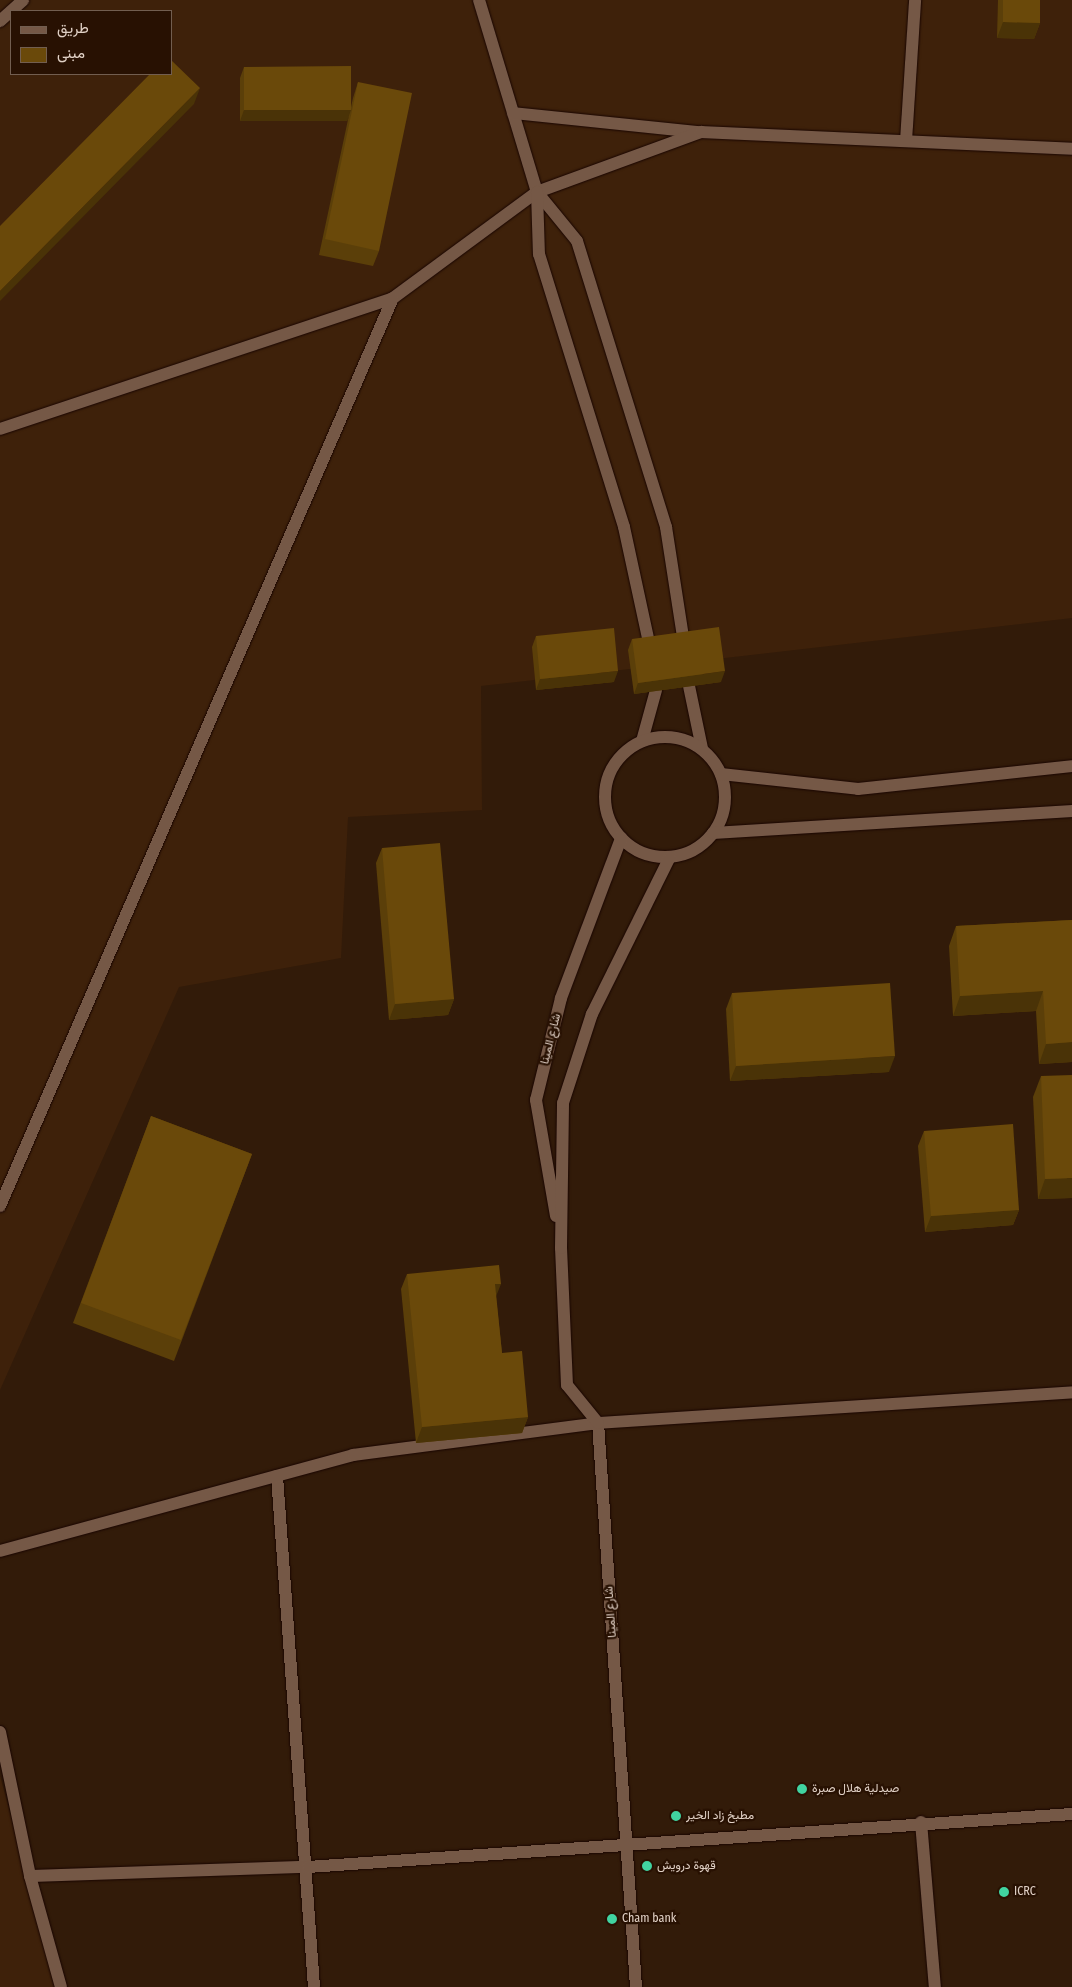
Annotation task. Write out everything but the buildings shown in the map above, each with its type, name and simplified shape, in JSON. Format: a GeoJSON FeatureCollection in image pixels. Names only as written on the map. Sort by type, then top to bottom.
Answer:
{"type":"FeatureCollection","features":[{"type":"Feature","properties":{"kind":"street"},"geometry":{"type":"LineString","coordinates":[[13,10],[24,0]]}},
{"type":"Feature","properties":{"kind":"street"},"geometry":{"type":"LineString","coordinates":[[478,0],[537,192],[539,254],[624,527],[650,647]]}},
{"type":"Feature","properties":{"kind":"street"},"geometry":{"type":"LineString","coordinates":[[906,142],[915,0]]}},
{"type":"Feature","properties":{"kind":"street"},"geometry":{"type":"LineString","coordinates":[[0,21],[10,12]]}},
{"type":"Feature","properties":{"kind":"street"},"geometry":{"type":"LineString","coordinates":[[513,113],[701,132],[1072,149]]}},
{"type":"Feature","properties":{"kind":"street"},"geometry":{"type":"LineString","coordinates":[[0,429],[393,298],[537,192],[701,132]]}},
{"type":"Feature","properties":{"kind":"street"},"geometry":{"type":"LineString","coordinates":[[537,192],[577,241],[666,527],[684,642]]}},
{"type":"Feature","properties":{"kind":"street"},"geometry":{"type":"LineString","coordinates":[[0,1206],[393,298]]}},
{"type":"Feature","properties":{"kind":"street"},"geometry":{"type":"LineString","coordinates":[[689,686],[702,748],[721,774],[724,808],[713,833],[698,848],[670,857],[649,856],[620,838],[609,820],[604,796],[608,775],[619,757],[642,741],[662,736],[683,739],[702,748]]}},
{"type":"Feature","properties":{"kind":"street"},"geometry":{"type":"LineString","coordinates":[[642,741],[656,690]]}},
{"type":"Feature","properties":{"kind":"street"},"geometry":{"type":"LineString","coordinates":[[721,774],[858,789],[1072,766]]}},
{"type":"Feature","properties":{"kind":"street"},"geometry":{"type":"LineString","coordinates":[[713,833],[1072,810]]}},
{"type":"Feature","properties":{"kind":"street","name":"شارع المينا"},"geometry":{"type":"LineString","coordinates":[[561,1248],[536,1100],[561,998],[620,838]]}},
{"type":"Feature","properties":{"kind":"street","name":"شارع المينا"},"geometry":{"type":"LineString","coordinates":[[636,1987],[598,1423],[567,1385],[561,1248],[563,1103],[592,1014],[670,857]]}},
{"type":"Feature","properties":{"kind":"street"},"geometry":{"type":"LineString","coordinates":[[0,1551],[353,1455],[598,1423],[1072,1392]]}},
{"type":"Feature","properties":{"kind":"street"},"geometry":{"type":"LineString","coordinates":[[277,1476],[308,1867],[314,1987]]}},
{"type":"Feature","properties":{"kind":"street"},"geometry":{"type":"LineString","coordinates":[[0,1732],[30,1876],[61,1987]]}},
{"type":"Feature","properties":{"kind":"street"},"geometry":{"type":"LineString","coordinates":[[30,1876],[308,1867],[626,1847],[921,1822],[1072,1814]]}},
{"type":"Feature","properties":{"kind":"street"},"geometry":{"type":"LineString","coordinates":[[921,1822],[935,1987]]}},
{"type":"Feature","properties":{"kind":"shaded area"},"geometry":{"type":"Polygon","coordinates":[[[0,0],[1072,0],[1072,618],[481,686],[482,810],[348,817],[341,958],[179,987],[0,1390],[0,0]]]}},
{"type":"Feature","properties":{"kind":"shaded area"},"geometry":{"type":"Polygon","coordinates":[[[0,1776],[58,1987],[0,1987],[0,1776]]]}},
{"type":"Feature","properties":{"kind":"place","name":"صيدلية هلال صبرة"},"geometry":{"type":"Point","coordinates":[802,1789]}},
{"type":"Feature","properties":{"kind":"place","name":"مطبخ زاد الخير"},"geometry":{"type":"Point","coordinates":[676,1816]}},
{"type":"Feature","properties":{"kind":"place","name":"قهوة درويش"},"geometry":{"type":"Point","coordinates":[647,1866]}},
{"type":"Feature","properties":{"kind":"place","name":"ICRC"},"geometry":{"type":"Point","coordinates":[1004,1892]}},
{"type":"Feature","properties":{"kind":"place","name":"Cham bank"},"geometry":{"type":"Point","coordinates":[612,1919]}}]}
